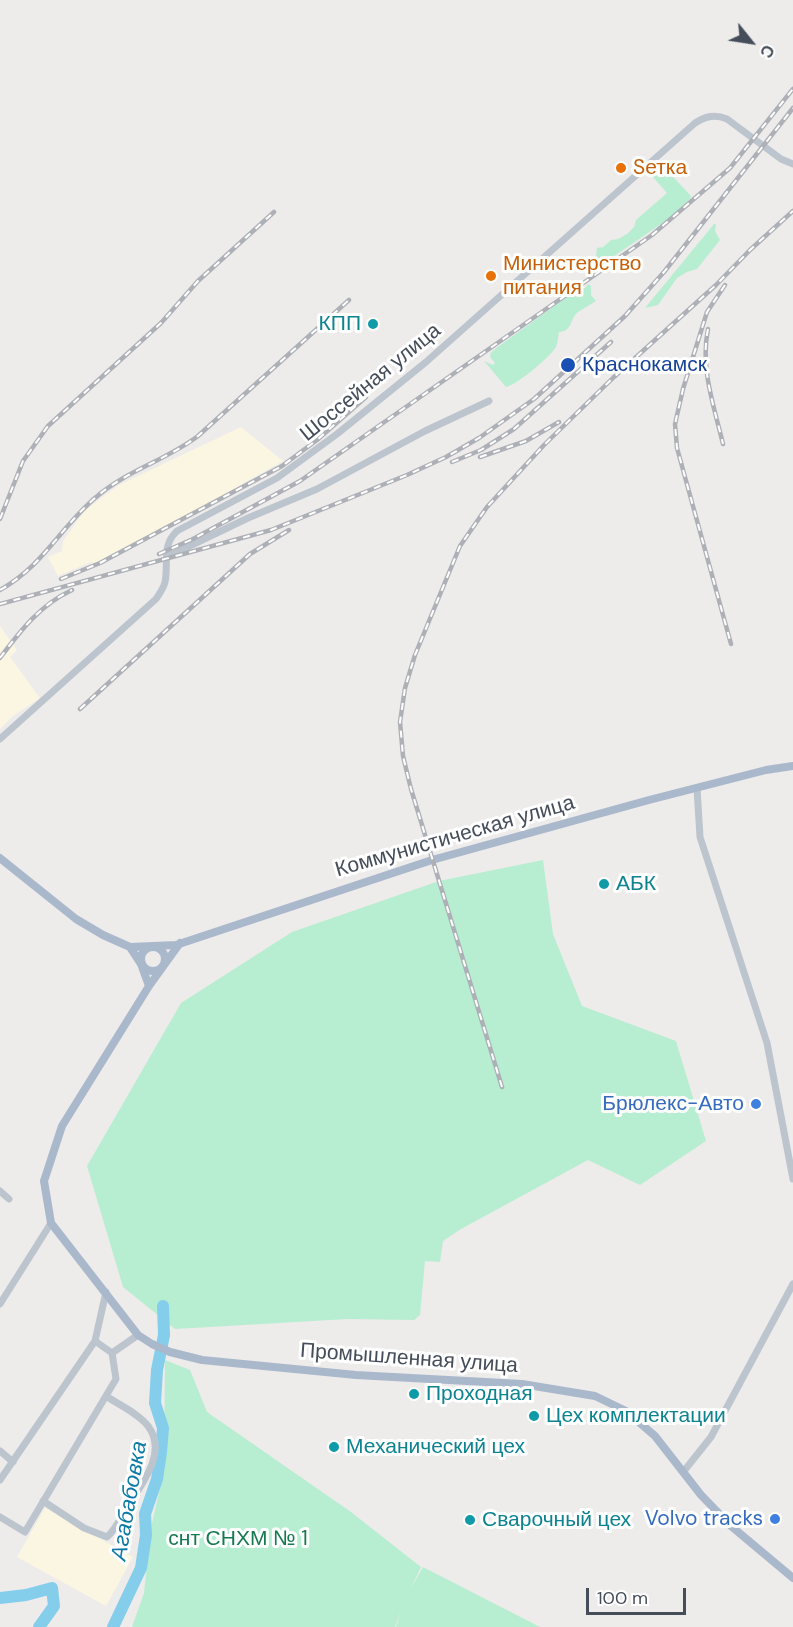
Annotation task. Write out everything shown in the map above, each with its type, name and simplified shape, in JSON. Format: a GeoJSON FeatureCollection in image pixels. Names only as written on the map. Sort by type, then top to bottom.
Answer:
{"type":"FeatureCollection","features":[{"type":"Feature","properties":{"kind":"main road","name":"Коммунистическая улица"},"geometry":{"type":"LineString","coordinates":[[130,947],[180,943],[432,860],[766,770],[793,766]]}},
{"type":"Feature","properties":{"kind":"main road"},"geometry":{"type":"LineString","coordinates":[[0,858],[76,919],[130,947],[141,964],[149,986]]}},
{"type":"Feature","properties":{"kind":"main road"},"geometry":{"type":"LineString","coordinates":[[149,986],[180,943]]}},
{"type":"Feature","properties":{"kind":"main road"},"geometry":{"type":"LineString","coordinates":[[153,946],[164,952],[166,960],[159,970],[151,971],[141,964],[143,952],[153,946]]}},
{"type":"Feature","properties":{"kind":"main road","name":"Промышленная улица"},"geometry":{"type":"LineString","coordinates":[[149,986],[62,1126],[44,1181],[51,1223],[138,1335],[170,1352],[223,1363],[356,1375],[522,1384],[595,1396],[626,1411],[654,1436],[701,1495],[731,1526],[793,1578]]}},
{"type":"Feature","properties":{"kind":"street","name":"Шоссейная улица"},"geometry":{"type":"LineString","coordinates":[[0,739],[156,599],[165,582],[167,546],[177,531],[277,478],[337,434],[426,362],[695,123],[709,117],[724,118],[781,159],[793,164]]}},
{"type":"Feature","properties":{"kind":"street"},"geometry":{"type":"LineString","coordinates":[[171,555],[248,518],[317,489],[425,431],[489,401]]}},
{"type":"Feature","properties":{"kind":"street"},"geometry":{"type":"LineString","coordinates":[[697,788],[700,837],[767,1043],[793,1179]]}},
{"type":"Feature","properties":{"kind":"street"},"geometry":{"type":"LineString","coordinates":[[0,1191],[9,1199]]}},
{"type":"Feature","properties":{"kind":"street"},"geometry":{"type":"LineString","coordinates":[[0,1304],[51,1223]]}},
{"type":"Feature","properties":{"kind":"street"},"geometry":{"type":"LineString","coordinates":[[684,1471],[711,1437],[793,1284]]}},
{"type":"Feature","properties":{"kind":"street"},"geometry":{"type":"LineString","coordinates":[[0,1480],[95,1341],[106,1292]]}},
{"type":"Feature","properties":{"kind":"street"},"geometry":{"type":"LineString","coordinates":[[112,1353],[138,1335]]}},
{"type":"Feature","properties":{"kind":"street"},"geometry":{"type":"LineString","coordinates":[[0,1517],[25,1532],[116,1379],[112,1353],[95,1341]]}},
{"type":"Feature","properties":{"kind":"street"},"geometry":{"type":"LineString","coordinates":[[43,1501],[84,1528],[107,1537],[143,1483],[154,1459],[154,1437],[144,1422],[106,1396]]}},
{"type":"Feature","properties":{"kind":"street"},"geometry":{"type":"LineString","coordinates":[[0,1451],[13,1462]]}},
{"type":"Feature","properties":{"kind":"shaded area"},"geometry":{"type":"Polygon","coordinates":[[[241,427],[283,461],[100,565],[93,568],[91,562],[58,576],[48,557],[62,551],[63,541],[85,510],[119,485],[241,427]]]}},
{"type":"Feature","properties":{"kind":"shaded area"},"geometry":{"type":"Polygon","coordinates":[[[0,626],[17,650],[10,657],[40,698],[13,716],[0,729],[0,626]]]}},
{"type":"Feature","properties":{"kind":"shaded area"},"geometry":{"type":"Polygon","coordinates":[[[45,1508],[133,1557],[106,1606],[17,1557],[45,1508]]]}},
{"type":"Feature","properties":{"kind":"green space"},"geometry":{"type":"Polygon","coordinates":[[[665,168],[691,196],[690,199],[667,220],[604,263],[601,262],[596,255],[597,248],[627,234],[634,227],[636,220],[667,193],[652,176],[655,171],[665,168]]]}},
{"type":"Feature","properties":{"kind":"green space"},"geometry":{"type":"Polygon","coordinates":[[[716,224],[715,231],[720,240],[697,269],[677,278],[658,305],[645,308],[716,224]]]}},
{"type":"Feature","properties":{"kind":"green space"},"geometry":{"type":"Polygon","coordinates":[[[588,284],[591,286],[591,295],[596,301],[578,312],[567,330],[559,332],[556,347],[547,357],[525,376],[506,387],[484,361],[493,365],[495,363],[490,357],[491,352],[579,288],[585,288],[588,284]]]}},
{"type":"Feature","properties":{"kind":"green space"},"geometry":{"type":"Polygon","coordinates":[[[543,860],[553,934],[582,1006],[676,1041],[706,1141],[640,1185],[588,1160],[461,1229],[443,1241],[440,1262],[425,1261],[420,1315],[414,1320],[348,1319],[175,1329],[123,1287],[87,1166],[181,1003],[292,932],[439,881],[543,860]]]}},
{"type":"Feature","properties":{"kind":"green space","name":"снт СНХМ № 1"},"geometry":{"type":"Polygon","coordinates":[[[165,1360],[190,1370],[207,1412],[351,1512],[421,1567],[411,1588],[423,1567],[540,1627],[396,1627],[401,1611],[395,1627],[132,1627],[144,1593],[151,1528],[164,1470],[165,1360]]]}},
{"type":"Feature","properties":{"kind":"waterway","name":"Агабабовка"},"geometry":{"type":"LineString","coordinates":[[113,1627],[141,1568],[146,1535],[145,1514],[157,1479],[163,1428],[155,1403],[157,1370],[164,1335],[163,1306]]}},
{"type":"Feature","properties":{"kind":"waterway"},"geometry":{"type":"LineString","coordinates":[[0,1598],[26,1595],[52,1588],[54,1606],[39,1627]]}},
{"type":"Feature","properties":{"kind":"railway"},"geometry":{"type":"LineString","coordinates":[[159,554],[193,539],[300,481],[652,235],[730,168],[793,89]]}},
{"type":"Feature","properties":{"kind":"railway"},"geometry":{"type":"LineString","coordinates":[[0,604],[271,530],[407,475],[446,457],[479,438],[534,399],[625,316],[664,272],[793,108]]}},
{"type":"Feature","properties":{"kind":"railway"},"geometry":{"type":"LineString","coordinates":[[502,1087],[403,756],[400,722],[405,688],[415,655],[460,546],[487,507],[544,445],[614,377],[716,285],[793,211]]}},
{"type":"Feature","properties":{"kind":"railway"},"geometry":{"type":"LineString","coordinates":[[0,519],[23,461],[48,426],[161,323],[198,281],[274,212]]}},
{"type":"Feature","properties":{"kind":"railway"},"geometry":{"type":"LineString","coordinates":[[725,285],[707,312],[683,389],[675,424],[677,448],[731,644]]}},
{"type":"Feature","properties":{"kind":"railway"},"geometry":{"type":"LineString","coordinates":[[0,590],[40,558],[82,510],[107,488],[198,436],[349,300]]}},
{"type":"Feature","properties":{"kind":"railway"},"geometry":{"type":"LineString","coordinates":[[708,329],[707,373],[723,444]]}},
{"type":"Feature","properties":{"kind":"railway"},"geometry":{"type":"LineString","coordinates":[[452,462],[481,450],[514,429],[611,342]]}},
{"type":"Feature","properties":{"kind":"railway"},"geometry":{"type":"LineString","coordinates":[[61,579],[100,563],[282,466],[317,440],[366,397]]}},
{"type":"Feature","properties":{"kind":"railway"},"geometry":{"type":"LineString","coordinates":[[480,457],[526,441],[559,422]]}},
{"type":"Feature","properties":{"kind":"railway"},"geometry":{"type":"LineString","coordinates":[[80,709],[250,554],[289,530]]}},
{"type":"Feature","properties":{"kind":"railway"},"geometry":{"type":"LineString","coordinates":[[0,658],[41,611],[72,590]]}},
{"type":"Feature","properties":{"kind":"place","name":"Sетка"},"geometry":{"type":"Point","coordinates":[621,168]}},
{"type":"Feature","properties":{"kind":"place","name":"Министерство питания"},"geometry":{"type":"Point","coordinates":[491,276]}},
{"type":"Feature","properties":{"kind":"place","name":"КПП"},"geometry":{"type":"Point","coordinates":[373,324]}},
{"type":"Feature","properties":{"kind":"place","name":"Краснокамск"},"geometry":{"type":"Point","coordinates":[568,365]}},
{"type":"Feature","properties":{"kind":"place","name":"АБК"},"geometry":{"type":"Point","coordinates":[604,884]}},
{"type":"Feature","properties":{"kind":"place","name":"Брюлекс-Авто"},"geometry":{"type":"Point","coordinates":[756,1104]}},
{"type":"Feature","properties":{"kind":"place","name":"Проходная"},"geometry":{"type":"Point","coordinates":[414,1394]}},
{"type":"Feature","properties":{"kind":"place","name":"Цех комплектации"},"geometry":{"type":"Point","coordinates":[534,1416]}},
{"type":"Feature","properties":{"kind":"place","name":"Механический цех"},"geometry":{"type":"Point","coordinates":[334,1447]}},
{"type":"Feature","properties":{"kind":"place","name":"Volvo tracks"},"geometry":{"type":"Point","coordinates":[775,1519]}},
{"type":"Feature","properties":{"kind":"place","name":"Сварочный цех"},"geometry":{"type":"Point","coordinates":[470,1520]}}]}
